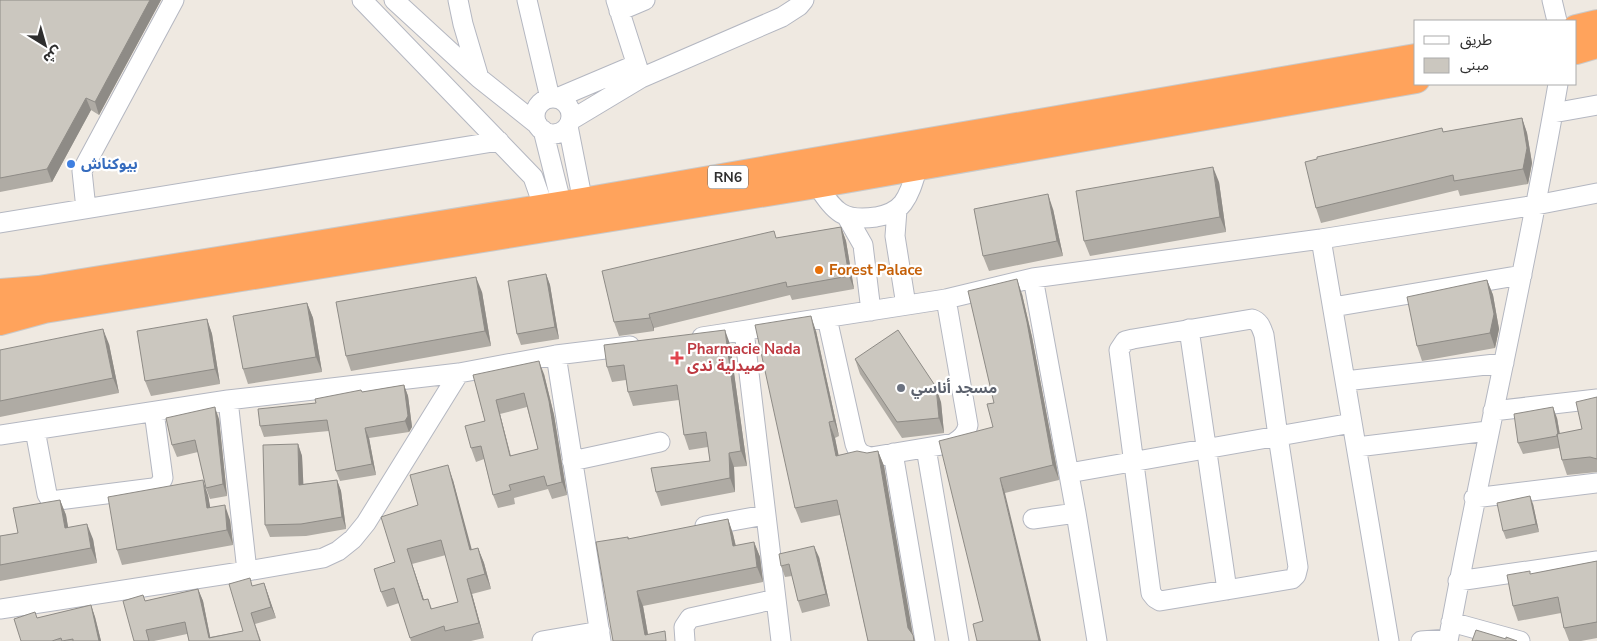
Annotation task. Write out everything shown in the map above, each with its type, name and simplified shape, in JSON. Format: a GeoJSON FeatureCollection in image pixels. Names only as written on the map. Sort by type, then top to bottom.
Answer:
{"type":"FeatureCollection","features":[{"type":"Feature","properties":{"kind":"highway"},"geometry":{"type":"LineString","coordinates":[[1577,29],[1597,24]]}},
{"type":"Feature","properties":{"kind":"highway"},"geometry":{"type":"LineString","coordinates":[[1577,50],[1597,44]]}},
{"type":"Feature","properties":{"kind":"highway","name":"RN6"},"geometry":{"type":"LineString","coordinates":[[0,293],[39,290],[563,205],[1414,58]]}},
{"type":"Feature","properties":{"kind":"highway","name":"RN6"},"geometry":{"type":"LineString","coordinates":[[0,321],[44,309],[816,184],[1414,79]]}},
{"type":"Feature","properties":{"kind":"street"},"geometry":{"type":"LineString","coordinates":[[86,209],[82,171],[174,0]]}},
{"type":"Feature","properties":{"kind":"street"},"geometry":{"type":"LineString","coordinates":[[362,0],[533,177],[563,205]]}},
{"type":"Feature","properties":{"kind":"street"},"geometry":{"type":"LineString","coordinates":[[394,0],[479,78],[540,128],[549,133],[556,133],[638,72]]}},
{"type":"Feature","properties":{"kind":"street"},"geometry":{"type":"LineString","coordinates":[[458,0],[479,78]]}},
{"type":"Feature","properties":{"kind":"street"},"geometry":{"type":"LineString","coordinates":[[527,0],[554,98]]}},
{"type":"Feature","properties":{"kind":"street"},"geometry":{"type":"LineString","coordinates":[[638,72],[618,5],[645,0]]}},
{"type":"Feature","properties":{"kind":"street"},"geometry":{"type":"LineString","coordinates":[[563,205],[536,112],[544,101],[638,72],[782,17],[799,6],[804,0]]}},
{"type":"Feature","properties":{"kind":"street"},"geometry":{"type":"LineString","coordinates":[[1552,0],[1557,20]]}},
{"type":"Feature","properties":{"kind":"street"},"geometry":{"type":"LineString","coordinates":[[1449,634],[1474,498],[1536,205],[1558,85]]}},
{"type":"Feature","properties":{"kind":"street"},"geometry":{"type":"LineString","coordinates":[[554,98],[564,101],[571,113],[563,205]]}},
{"type":"Feature","properties":{"kind":"street"},"geometry":{"type":"LineString","coordinates":[[1553,113],[1597,105]]}},
{"type":"Feature","properties":{"kind":"street"},"geometry":{"type":"LineString","coordinates":[[0,223],[499,141]]}},
{"type":"Feature","properties":{"kind":"street"},"geometry":{"type":"LineString","coordinates":[[847,217],[861,219],[886,215],[896,210],[910,191],[918,166]]}},
{"type":"Feature","properties":{"kind":"street"},"geometry":{"type":"LineString","coordinates":[[816,184],[831,205],[847,217],[863,245],[871,311]]}},
{"type":"Feature","properties":{"kind":"street"},"geometry":{"type":"LineString","coordinates":[[685,339],[744,332],[946,300],[1033,278],[1321,239],[1536,205],[1597,193]]}},
{"type":"Feature","properties":{"kind":"street"},"geometry":{"type":"LineString","coordinates":[[896,210],[895,236],[906,305]]}},
{"type":"Feature","properties":{"kind":"street"},"geometry":{"type":"LineString","coordinates":[[1321,239],[1389,641]]}},
{"type":"Feature","properties":{"kind":"street"},"geometry":{"type":"LineString","coordinates":[[1333,307],[1522,275]]}},
{"type":"Feature","properties":{"kind":"street"},"geometry":{"type":"LineString","coordinates":[[1033,278],[1069,473],[1097,641]]}},
{"type":"Feature","properties":{"kind":"street"},"geometry":{"type":"LineString","coordinates":[[827,318],[855,444],[863,456],[870,457],[954,442],[962,438],[966,432],[968,425],[946,300]]}},
{"type":"Feature","properties":{"kind":"street"},"geometry":{"type":"LineString","coordinates":[[1252,319],[1258,321],[1261,326],[1264,334],[1298,572],[1292,579],[1160,600],[1153,596],[1119,350],[1125,341],[1190,329],[1252,319]]}},
{"type":"Feature","properties":{"kind":"street"},"geometry":{"type":"LineString","coordinates":[[1190,329],[1227,590]]}},
{"type":"Feature","properties":{"kind":"street"},"geometry":{"type":"LineString","coordinates":[[744,332],[781,641]]}},
{"type":"Feature","properties":{"kind":"street"},"geometry":{"type":"LineString","coordinates":[[0,435],[228,400],[459,373],[556,355],[645,344]]}},
{"type":"Feature","properties":{"kind":"street"},"geometry":{"type":"LineString","coordinates":[[542,641],[600,636],[556,355]]}},
{"type":"Feature","properties":{"kind":"street"},"geometry":{"type":"LineString","coordinates":[[1345,381],[1504,363]]}},
{"type":"Feature","properties":{"kind":"street"},"geometry":{"type":"LineString","coordinates":[[0,609],[246,571],[323,558],[338,552],[353,539],[366,523],[459,373]]}},
{"type":"Feature","properties":{"kind":"street"},"geometry":{"type":"LineString","coordinates":[[1493,411],[1597,399]]}},
{"type":"Feature","properties":{"kind":"street"},"geometry":{"type":"LineString","coordinates":[[228,400],[246,571]]}},
{"type":"Feature","properties":{"kind":"street"},"geometry":{"type":"LineString","coordinates":[[35,430],[47,494],[52,501],[153,488],[159,486],[163,478],[154,412]]}},
{"type":"Feature","properties":{"kind":"street"},"geometry":{"type":"LineString","coordinates":[[1069,473],[1352,423]]}},
{"type":"Feature","properties":{"kind":"street"},"geometry":{"type":"LineString","coordinates":[[1356,448],[1488,431]]}},
{"type":"Feature","properties":{"kind":"street"},"geometry":{"type":"LineString","coordinates":[[572,461],[660,442]]}},
{"type":"Feature","properties":{"kind":"street"},"geometry":{"type":"LineString","coordinates":[[926,448],[959,641]]}},
{"type":"Feature","properties":{"kind":"street"},"geometry":{"type":"LineString","coordinates":[[894,453],[925,641]]}},
{"type":"Feature","properties":{"kind":"street"},"geometry":{"type":"LineString","coordinates":[[1474,498],[1597,483]]}},
{"type":"Feature","properties":{"kind":"street"},"geometry":{"type":"LineString","coordinates":[[1033,519],[1076,513]]}},
{"type":"Feature","properties":{"kind":"street"},"geometry":{"type":"LineString","coordinates":[[690,529],[765,515]]}},
{"type":"Feature","properties":{"kind":"street"},"geometry":{"type":"LineString","coordinates":[[586,548],[605,544]]}},
{"type":"Feature","properties":{"kind":"street"},"geometry":{"type":"LineString","coordinates":[[1458,581],[1597,561]]}},
{"type":"Feature","properties":{"kind":"street"},"geometry":{"type":"LineString","coordinates":[[685,641],[684,627],[690,618],[776,600]]}},
{"type":"Feature","properties":{"kind":"street"},"geometry":{"type":"LineString","coordinates":[[1421,641],[1449,634],[1520,641]]}},
{"type":"Feature","properties":{"kind":"building"},"geometry":{"type":"Polygon","coordinates":[[[0,0],[150,0],[95,102],[86,98],[47,169],[0,178],[0,0]]]}},
{"type":"Feature","properties":{"kind":"building"},"geometry":{"type":"Polygon","coordinates":[[[1522,118],[1527,148],[1523,169],[1454,181],[1453,175],[1316,208],[1305,162],[1317,159],[1317,157],[1442,128],[1443,132],[1522,118]]]}},
{"type":"Feature","properties":{"kind":"building"},"geometry":{"type":"Polygon","coordinates":[[[1213,167],[1220,217],[1084,241],[1076,191],[1213,167]]]}},
{"type":"Feature","properties":{"kind":"building"},"geometry":{"type":"Polygon","coordinates":[[[1048,194],[1057,241],[983,256],[974,209],[1048,194]]]}},
{"type":"Feature","properties":{"kind":"building"},"geometry":{"type":"Polygon","coordinates":[[[841,227],[849,276],[787,287],[786,282],[649,314],[650,318],[614,322],[602,271],[774,231],[776,238],[841,227]]]}},
{"type":"Feature","properties":{"kind":"building"},"geometry":{"type":"Polygon","coordinates":[[[546,274],[555,327],[517,334],[508,281],[546,274]]]}},
{"type":"Feature","properties":{"kind":"building"},"geometry":{"type":"Polygon","coordinates":[[[476,277],[485,331],[346,356],[336,302],[476,277]]]}},
{"type":"Feature","properties":{"kind":"building"},"geometry":{"type":"Polygon","coordinates":[[[1017,279],[1027,322],[1053,465],[1000,478],[1039,641],[977,641],[973,624],[983,621],[939,441],[993,427],[987,404],[994,403],[968,291],[1017,279]]]}},
{"type":"Feature","properties":{"kind":"building"},"geometry":{"type":"Polygon","coordinates":[[[1487,280],[1494,314],[1490,333],[1417,346],[1407,297],[1487,280]]]}},
{"type":"Feature","properties":{"kind":"building"},"geometry":{"type":"Polygon","coordinates":[[[307,303],[316,357],[243,369],[233,316],[307,303]]]}},
{"type":"Feature","properties":{"kind":"building"},"geometry":{"type":"Polygon","coordinates":[[[811,316],[834,421],[829,422],[836,456],[857,451],[867,453],[878,451],[908,628],[913,635],[914,641],[868,641],[837,500],[795,508],[755,325],[811,316]]]}},
{"type":"Feature","properties":{"kind":"building"},"geometry":{"type":"Polygon","coordinates":[[[207,319],[215,369],[145,381],[137,331],[207,319]]]}},
{"type":"Feature","properties":{"kind":"building"},"geometry":{"type":"Polygon","coordinates":[[[103,329],[113,378],[0,401],[0,350],[103,329]]]}},
{"type":"Feature","properties":{"kind":"building"},"geometry":{"type":"Polygon","coordinates":[[[725,330],[741,451],[729,453],[730,478],[656,492],[651,468],[710,461],[706,432],[684,435],[677,385],[628,392],[624,365],[607,367],[604,345],[725,330]]]}},
{"type":"Feature","properties":{"kind":"building","name":"مسجد أناسي"},"geometry":{"type":"Polygon","coordinates":[[[898,330],[936,387],[939,418],[897,422],[855,359],[898,330]]]}},
{"type":"Feature","properties":{"kind":"building"},"geometry":{"type":"Polygon","coordinates":[[[539,361],[549,401],[562,482],[547,486],[544,476],[509,485],[511,490],[493,495],[481,446],[471,448],[465,426],[485,421],[473,375],[539,361]],[[524,393],[496,400],[510,456],[538,449],[524,393]]]}},
{"type":"Feature","properties":{"kind":"building"},"geometry":{"type":"Polygon","coordinates":[[[404,385],[408,416],[405,421],[365,428],[372,464],[336,471],[327,420],[260,426],[258,409],[316,403],[315,399],[361,390],[362,392],[404,385]]]}},
{"type":"Feature","properties":{"kind":"building"},"geometry":{"type":"Polygon","coordinates":[[[1597,397],[1597,459],[1590,457],[1562,460],[1557,434],[1582,429],[1576,402],[1597,397]]]}},
{"type":"Feature","properties":{"kind":"building"},"geometry":{"type":"Polygon","coordinates":[[[215,407],[223,484],[206,488],[195,440],[172,445],[166,418],[215,407]]]}},
{"type":"Feature","properties":{"kind":"building"},"geometry":{"type":"Polygon","coordinates":[[[1553,407],[1557,436],[1518,443],[1514,414],[1553,407]]]}},
{"type":"Feature","properties":{"kind":"building"},"geometry":{"type":"Polygon","coordinates":[[[298,444],[299,485],[337,480],[342,517],[301,524],[265,525],[263,445],[298,444]]]}},
{"type":"Feature","properties":{"kind":"building"},"geometry":{"type":"Polygon","coordinates":[[[448,465],[470,550],[478,548],[485,574],[467,579],[479,623],[445,631],[444,626],[410,638],[394,588],[381,592],[374,569],[395,562],[381,517],[418,505],[410,475],[448,465]],[[441,540],[407,549],[423,600],[428,599],[431,609],[458,602],[441,540]]]}},
{"type":"Feature","properties":{"kind":"building"},"geometry":{"type":"Polygon","coordinates":[[[203,480],[207,508],[225,505],[227,530],[117,550],[108,497],[203,480]]]}},
{"type":"Feature","properties":{"kind":"building"},"geometry":{"type":"Polygon","coordinates":[[[1530,496],[1536,524],[1503,531],[1497,503],[1530,496]]]}},
{"type":"Feature","properties":{"kind":"building"},"geometry":{"type":"Polygon","coordinates":[[[60,500],[65,528],[87,524],[91,548],[0,565],[0,536],[18,533],[13,508],[60,500]]]}},
{"type":"Feature","properties":{"kind":"building"},"geometry":{"type":"Polygon","coordinates":[[[728,519],[733,546],[754,542],[757,567],[637,591],[645,635],[665,631],[666,641],[613,641],[596,542],[628,537],[628,539],[728,519]]]}},
{"type":"Feature","properties":{"kind":"building"},"geometry":{"type":"Polygon","coordinates":[[[814,546],[826,594],[798,601],[789,564],[781,566],[779,554],[814,546]]]}},
{"type":"Feature","properties":{"kind":"building"},"geometry":{"type":"Polygon","coordinates":[[[1597,561],[1597,622],[1564,628],[1558,597],[1513,606],[1507,575],[1530,571],[1530,574],[1597,561]]]}},
{"type":"Feature","properties":{"kind":"building"},"geometry":{"type":"Polygon","coordinates":[[[250,578],[252,586],[264,583],[271,607],[251,613],[260,641],[189,641],[185,622],[146,630],[149,641],[134,641],[123,601],[143,595],[145,601],[198,589],[209,638],[243,631],[229,584],[250,578]]]}},
{"type":"Feature","properties":{"kind":"building"},"geometry":{"type":"Polygon","coordinates":[[[91,605],[99,641],[73,641],[73,639],[62,641],[61,638],[52,641],[21,641],[14,619],[35,612],[37,618],[91,605]]]}},
{"type":"Feature","properties":{"kind":"building"},"geometry":{"type":"Polygon","coordinates":[[[1476,630],[1506,639],[1506,637],[1517,641],[1472,641],[1476,630]]]}},
{"type":"Feature","properties":{"kind":"place","name":"بيوكناش"},"geometry":{"type":"Point","coordinates":[71,164]}},
{"type":"Feature","properties":{"kind":"place","name":"Forest Palace"},"geometry":{"type":"Point","coordinates":[819,270]}},
{"type":"Feature","properties":{"kind":"place","name":"Pharmacie Nada صيدلية ندى"},"geometry":{"type":"Point","coordinates":[677,358]}},
{"type":"Feature","properties":{"kind":"place","name":"مسجد أناسي"},"geometry":{"type":"Point","coordinates":[901,388]}}]}
